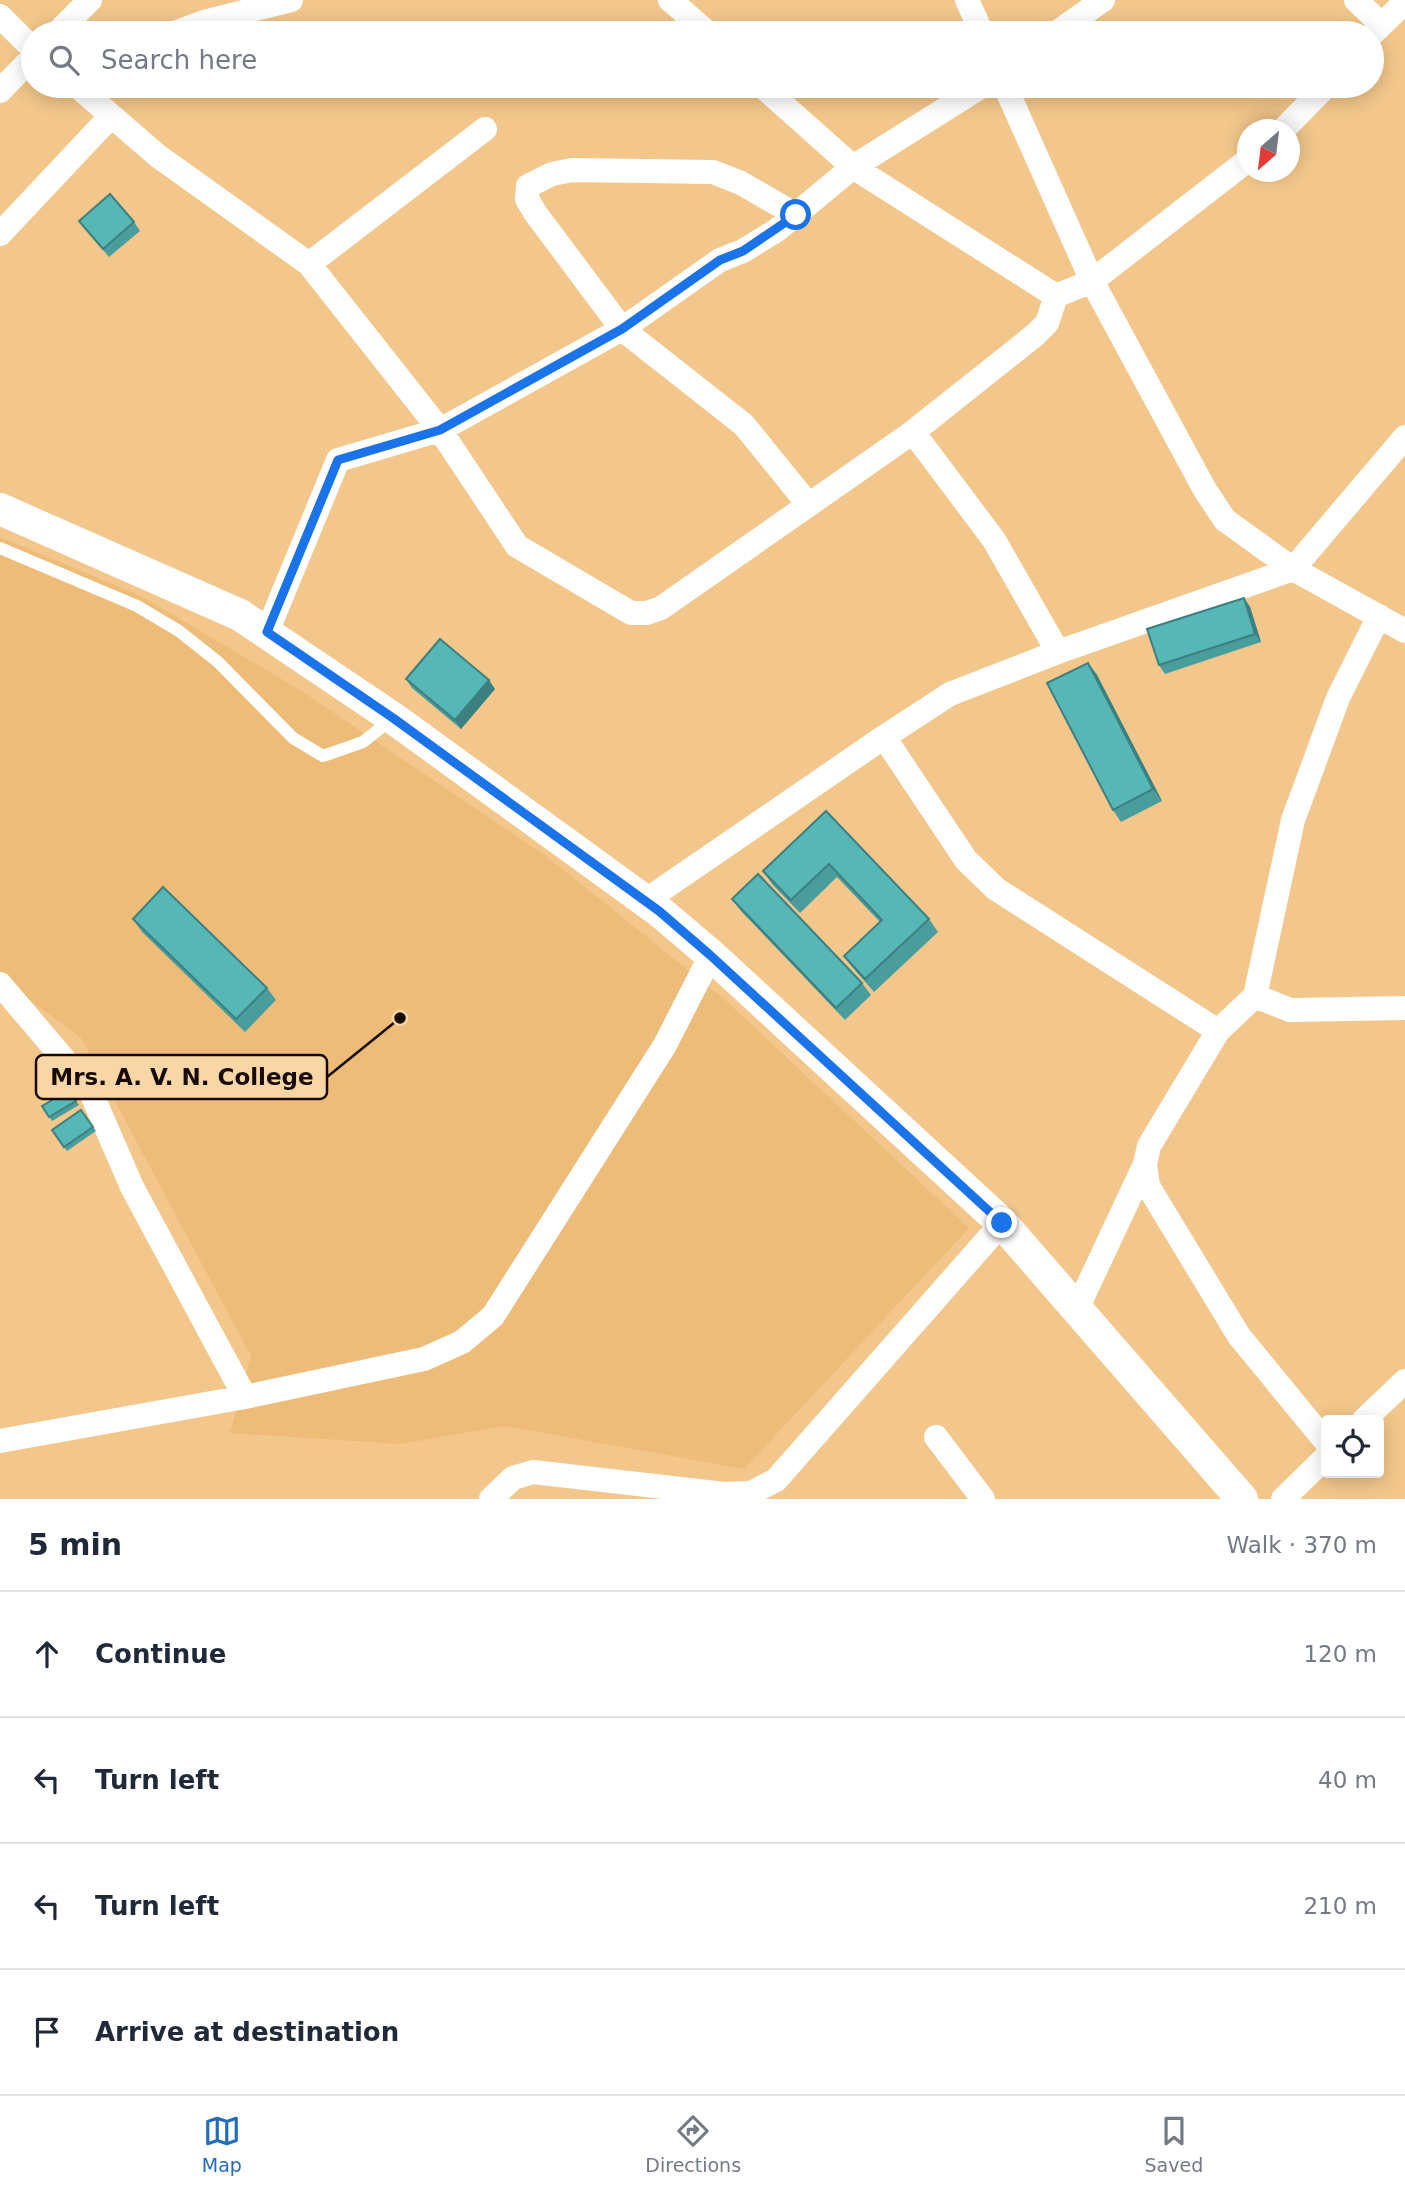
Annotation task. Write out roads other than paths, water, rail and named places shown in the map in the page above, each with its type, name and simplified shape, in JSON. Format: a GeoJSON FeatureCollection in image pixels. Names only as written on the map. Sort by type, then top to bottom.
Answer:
{"type":"FeatureCollection","features":[{"type":"Feature","properties":{"kind":"street"},"geometry":{"type":"LineString","coordinates":[[69,21],[90,0]]}},
{"type":"Feature","properties":{"kind":"street"},"geometry":{"type":"LineString","coordinates":[[208,21],[290,0]]}},
{"type":"Feature","properties":{"kind":"street"},"geometry":{"type":"LineString","coordinates":[[967,0],[977,21]]}},
{"type":"Feature","properties":{"kind":"street"},"geometry":{"type":"LineString","coordinates":[[1073,21],[1103,0]]}},
{"type":"Feature","properties":{"kind":"street"},"geometry":{"type":"LineString","coordinates":[[1356,0],[1370,21]]}},
{"type":"Feature","properties":{"kind":"street"},"geometry":{"type":"LineString","coordinates":[[1384,22],[1405,2]]}},
{"type":"Feature","properties":{"kind":"street"},"geometry":{"type":"LineString","coordinates":[[689,5],[700,21]]}},
{"type":"Feature","properties":{"kind":"street"},"geometry":{"type":"LineString","coordinates":[[0,16],[21,37]]}},
{"type":"Feature","properties":{"kind":"street"},"geometry":{"type":"LineString","coordinates":[[0,92],[21,70]]}},
{"type":"Feature","properties":{"kind":"street"},"geometry":{"type":"LineString","coordinates":[[0,234],[96,98]]}},
{"type":"Feature","properties":{"kind":"street"},"geometry":{"type":"LineString","coordinates":[[98,98],[158,156],[309,264],[440,430],[517,546],[631,613],[647,613],[661,608],[913,432],[1035,335],[1047,323],[1056,296],[1092,281],[1237,169]]}},
{"type":"Feature","properties":{"kind":"street"},"geometry":{"type":"LineString","coordinates":[[775,98],[853,167],[1056,296]]}},
{"type":"Feature","properties":{"kind":"street"},"geometry":{"type":"LineString","coordinates":[[267,632],[338,460],[440,430],[622,329],[720,260],[754,244],[796,215],[853,167],[963,98]]}},
{"type":"Feature","properties":{"kind":"street"},"geometry":{"type":"LineString","coordinates":[[1010,98],[1092,281],[1205,490],[1225,520],[1293,569],[1405,631]]}},
{"type":"Feature","properties":{"kind":"street"},"geometry":{"type":"LineString","coordinates":[[1294,119],[1314,98]]}},
{"type":"Feature","properties":{"kind":"street"},"geometry":{"type":"LineString","coordinates":[[309,264],[485,129]]}},
{"type":"Feature","properties":{"kind":"street"},"geometry":{"type":"LineString","coordinates":[[796,215],[741,183],[713,172],[572,170],[552,173],[528,186],[527,199],[536,214],[622,329],[744,425],[808,504]]}},
{"type":"Feature","properties":{"kind":"street"},"geometry":{"type":"LineString","coordinates":[[913,432],[993,540],[1058,652]]}},
{"type":"Feature","properties":{"kind":"street"},"geometry":{"type":"LineString","coordinates":[[645,901],[950,694],[1058,652],[1293,569],[1405,437]]}},
{"type":"Feature","properties":{"kind":"street"},"geometry":{"type":"LineString","coordinates":[[0,509],[240,615],[393,718],[645,901],[710,955],[1002,1223],[1242,1499]]}},
{"type":"Feature","properties":{"kind":"street"},"geometry":{"type":"LineString","coordinates":[[1077,1309],[1145,1164],[1149,1146],[1218,1031],[1255,996],[1293,820],[1338,698],[1379,616]]}},
{"type":"Feature","properties":{"kind":"street"},"geometry":{"type":"LineString","coordinates":[[884,737],[967,860],[996,889],[1218,1031]]}},
{"type":"Feature","properties":{"kind":"street"},"geometry":{"type":"LineString","coordinates":[[0,1441],[246,1397],[424,1359],[461,1342],[493,1316],[665,1045],[710,955]]}},
{"type":"Feature","properties":{"kind":"street"},"geometry":{"type":"LineString","coordinates":[[0,984],[90,1090],[132,1187],[246,1397]]}},
{"type":"Feature","properties":{"kind":"street"},"geometry":{"type":"LineString","coordinates":[[1255,996],[1290,1010],[1405,1008]]}},
{"type":"Feature","properties":{"kind":"street"},"geometry":{"type":"LineString","coordinates":[[1145,1164],[1148,1186],[1239,1336],[1321,1436]]}},
{"type":"Feature","properties":{"kind":"street"},"geometry":{"type":"LineString","coordinates":[[491,1499],[513,1478],[533,1472],[751,1496],[776,1480],[1002,1223]]}},
{"type":"Feature","properties":{"kind":"street"},"geometry":{"type":"LineString","coordinates":[[1369,1415],[1405,1381]]}},
{"type":"Feature","properties":{"kind":"street"},"geometry":{"type":"LineString","coordinates":[[936,1437],[983,1499]]}},
{"type":"Feature","properties":{"kind":"street"},"geometry":{"type":"LineString","coordinates":[[1283,1499],[1321,1462]]}},
{"type":"Feature","properties":{"kind":"lane"},"geometry":{"type":"LineString","coordinates":[[0,548],[137,606],[179,631],[218,662],[293,738],[323,755],[363,742],[393,718]]}},
{"type":"Feature","properties":{"kind":"place","name":"Mrs. A. V. N. College"},"geometry":{"type":"Point","coordinates":[400,1018]}}]}
